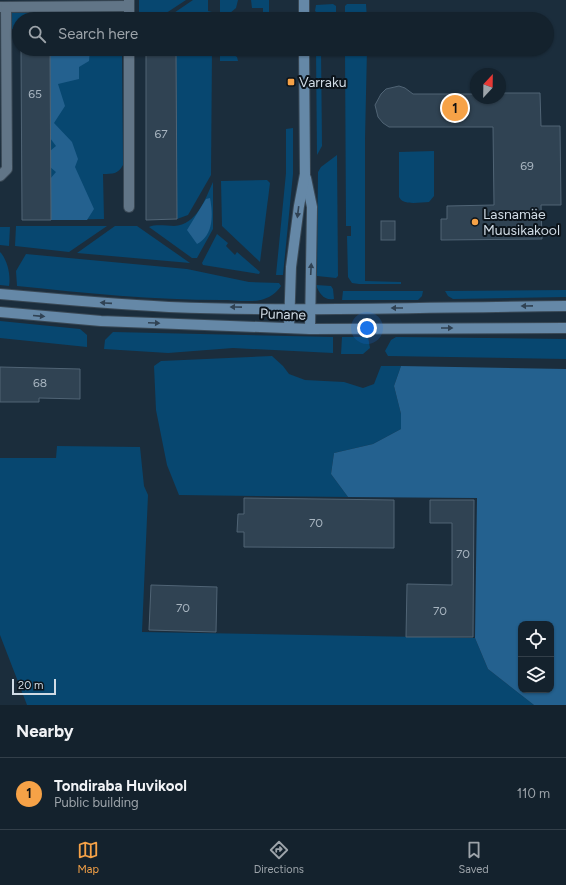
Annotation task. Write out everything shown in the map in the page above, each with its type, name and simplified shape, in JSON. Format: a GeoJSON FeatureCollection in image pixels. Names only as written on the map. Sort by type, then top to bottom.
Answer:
{"type":"FeatureCollection","features":[{"type":"Feature","properties":{"kind":"main road"},"geometry":{"type":"LineString","coordinates":[[304,0],[304,12]]}},
{"type":"Feature","properties":{"kind":"main road"},"geometry":{"type":"LineString","coordinates":[[289,328],[292,260],[305,174],[304,56]]}},
{"type":"Feature","properties":{"kind":"main road"},"geometry":{"type":"LineString","coordinates":[[305,174],[312,207],[310,329]]}},
{"type":"Feature","properties":{"kind":"main road","name":"Punane"},"geometry":{"type":"LineString","coordinates":[[0,294],[170,307],[310,308],[566,306]]}},
{"type":"Feature","properties":{"kind":"main road","name":"Punane"},"geometry":{"type":"LineString","coordinates":[[0,312],[101,321],[310,329],[566,328]]}},
{"type":"Feature","properties":{"kind":"street"},"geometry":{"type":"LineString","coordinates":[[0,176],[7,169],[3,7],[129,3]]}},
{"type":"Feature","properties":{"kind":"street"},"geometry":{"type":"LineString","coordinates":[[129,56],[129,207]]}},
{"type":"Feature","properties":{"kind":"shaded area"},"geometry":{"type":"Polygon","coordinates":[[[139,0],[186,0],[168,12],[139,12],[139,0]]]}},
{"type":"Feature","properties":{"kind":"shaded area"},"geometry":{"type":"Polygon","coordinates":[[[193,0],[208,0],[208,11],[212,12],[175,12],[193,0]]]}},
{"type":"Feature","properties":{"kind":"shaded area"},"geometry":{"type":"Polygon","coordinates":[[[220,0],[238,0],[236,8],[231,12],[220,12],[220,0]]]}},
{"type":"Feature","properties":{"kind":"shaded area"},"geometry":{"type":"Polygon","coordinates":[[[251,0],[269,0],[269,12],[263,12],[263,8],[252,8],[251,0]]]}},
{"type":"Feature","properties":{"kind":"shaded area"},"geometry":{"type":"Polygon","coordinates":[[[333,4],[336,6],[336,12],[316,12],[315,11],[316,5],[333,4]]]}},
{"type":"Feature","properties":{"kind":"shaded area"},"geometry":{"type":"Polygon","coordinates":[[[347,4],[366,4],[367,12],[345,12],[345,6],[347,4]]]}},
{"type":"Feature","properties":{"kind":"shaded area"},"geometry":{"type":"Polygon","coordinates":[[[50,56],[122,56],[123,165],[115,173],[103,174],[104,219],[51,220],[50,56]]]}},
{"type":"Feature","properties":{"kind":"shaded area"},"geometry":{"type":"Polygon","coordinates":[[[50,56],[89,56],[89,61],[79,67],[79,79],[58,84],[65,106],[54,123],[72,142],[78,159],[75,167],[94,209],[87,220],[51,220],[50,179],[56,172],[50,167],[50,151],[56,146],[50,138],[50,56]]]}},
{"type":"Feature","properties":{"kind":"shaded area"},"geometry":{"type":"Polygon","coordinates":[[[176,56],[212,56],[211,175],[188,215],[177,219],[176,56]]]}},
{"type":"Feature","properties":{"kind":"shaded area"},"geometry":{"type":"Polygon","coordinates":[[[220,56],[236,56],[238,61],[220,61],[220,56]]]}},
{"type":"Feature","properties":{"kind":"shaded area"},"geometry":{"type":"Polygon","coordinates":[[[316,56],[321,56],[322,146],[317,155],[316,56]]]}},
{"type":"Feature","properties":{"kind":"shaded area"},"geometry":{"type":"Polygon","coordinates":[[[345,56],[367,56],[365,281],[401,282],[401,284],[352,283],[348,277],[347,236],[351,236],[351,226],[346,226],[345,56]]]}},
{"type":"Feature","properties":{"kind":"shaded area"},"geometry":{"type":"Polygon","coordinates":[[[293,128],[293,174],[283,275],[276,275],[286,173],[286,129],[293,128]]]}},
{"type":"Feature","properties":{"kind":"shaded area"},"geometry":{"type":"Polygon","coordinates":[[[434,151],[434,196],[429,202],[404,202],[399,197],[399,152],[434,151]]]}},
{"type":"Feature","properties":{"kind":"shaded area"},"geometry":{"type":"Polygon","coordinates":[[[337,155],[338,276],[336,278],[317,276],[318,172],[321,167],[337,155]]]}},
{"type":"Feature","properties":{"kind":"shaded area"},"geometry":{"type":"Polygon","coordinates":[[[267,180],[270,183],[260,262],[222,226],[221,181],[267,180]]]}},
{"type":"Feature","properties":{"kind":"shaded area"},"geometry":{"type":"Polygon","coordinates":[[[213,182],[213,229],[197,258],[192,258],[149,227],[158,225],[182,225],[189,221],[199,210],[213,182]]]}},
{"type":"Feature","properties":{"kind":"shaded area"},"geometry":{"type":"Polygon","coordinates":[[[210,198],[212,211],[211,224],[207,235],[197,244],[187,230],[206,199],[210,198]]]}},
{"type":"Feature","properties":{"kind":"shaded area"},"geometry":{"type":"Polygon","coordinates":[[[16,226],[107,226],[69,252],[15,246],[16,226]]]}},
{"type":"Feature","properties":{"kind":"shaded area"},"geometry":{"type":"Polygon","coordinates":[[[115,226],[137,226],[190,263],[77,253],[115,226]]]}},
{"type":"Feature","properties":{"kind":"shaded area"},"geometry":{"type":"Polygon","coordinates":[[[0,227],[10,227],[9,246],[0,245],[0,227]]]}},
{"type":"Feature","properties":{"kind":"shaded area"},"geometry":{"type":"Polygon","coordinates":[[[217,234],[228,243],[226,246],[235,255],[237,252],[260,272],[259,274],[203,265],[202,263],[217,234]]]}},
{"type":"Feature","properties":{"kind":"shaded area"},"geometry":{"type":"Polygon","coordinates":[[[0,252],[5,259],[8,268],[9,286],[0,285],[0,252]]]}},
{"type":"Feature","properties":{"kind":"shaded area"},"geometry":{"type":"Polygon","coordinates":[[[26,254],[187,269],[249,282],[279,283],[281,286],[269,297],[249,301],[170,299],[94,294],[17,286],[16,271],[26,254]]]}},
{"type":"Feature","properties":{"kind":"shaded area"},"geometry":{"type":"Polygon","coordinates":[[[316,285],[331,286],[333,289],[334,299],[327,299],[322,296],[316,285]]]}},
{"type":"Feature","properties":{"kind":"shaded area"},"geometry":{"type":"Polygon","coordinates":[[[566,290],[566,297],[453,299],[448,296],[445,291],[566,290]]]}},
{"type":"Feature","properties":{"kind":"shaded area"},"geometry":{"type":"Polygon","coordinates":[[[343,291],[423,291],[422,296],[418,300],[342,300],[343,291]]]}},
{"type":"Feature","properties":{"kind":"shaded area"},"geometry":{"type":"Polygon","coordinates":[[[0,321],[80,329],[87,335],[87,347],[0,338],[0,321]]]}},
{"type":"Feature","properties":{"kind":"shaded area"},"geometry":{"type":"Polygon","coordinates":[[[113,332],[333,337],[333,353],[233,348],[168,353],[104,349],[105,340],[113,332]]]}},
{"type":"Feature","properties":{"kind":"shaded area"},"geometry":{"type":"Polygon","coordinates":[[[342,337],[368,337],[370,348],[363,354],[341,354],[342,337]]]}},
{"type":"Feature","properties":{"kind":"shaded area"},"geometry":{"type":"Polygon","coordinates":[[[396,337],[566,339],[566,359],[388,356],[385,351],[391,340],[396,337]]]}},
{"type":"Feature","properties":{"kind":"shaded area"},"geometry":{"type":"Polygon","coordinates":[[[272,356],[289,374],[305,380],[344,382],[363,388],[374,384],[381,366],[401,366],[394,386],[401,414],[401,429],[373,444],[334,453],[331,474],[348,497],[179,495],[167,465],[156,410],[154,366],[161,361],[272,356]]]}},
{"type":"Feature","properties":{"kind":"shaded area"},"geometry":{"type":"Polygon","coordinates":[[[401,366],[566,369],[566,705],[534,705],[519,693],[554,693],[554,621],[518,621],[518,692],[488,669],[475,638],[477,498],[348,497],[331,474],[334,453],[373,444],[401,429],[401,414],[394,386],[401,366]]]}},
{"type":"Feature","properties":{"kind":"shaded area"},"geometry":{"type":"Polygon","coordinates":[[[57,446],[140,447],[144,486],[148,495],[142,632],[475,638],[488,669],[534,705],[27,705],[0,635],[0,458],[56,458],[57,446]]]}},
{"type":"Feature","properties":{"kind":"building"},"geometry":{"type":"Polygon","coordinates":[[[21,56],[50,56],[51,220],[22,220],[21,56]]]}},
{"type":"Feature","properties":{"kind":"building"},"geometry":{"type":"Polygon","coordinates":[[[146,56],[176,56],[177,219],[146,220],[146,56]]]}},
{"type":"Feature","properties":{"kind":"building"},"geometry":{"type":"Polygon","coordinates":[[[399,86],[405,88],[413,94],[470,94],[470,104],[506,104],[506,93],[540,93],[541,126],[560,126],[561,205],[541,205],[542,239],[441,240],[441,219],[447,219],[447,206],[494,205],[493,127],[389,127],[378,117],[375,105],[381,94],[386,89],[399,86]]]}},
{"type":"Feature","properties":{"kind":"building"},"geometry":{"type":"Polygon","coordinates":[[[381,221],[395,221],[395,240],[381,240],[381,221]]]}},
{"type":"Feature","properties":{"kind":"building"},"geometry":{"type":"Polygon","coordinates":[[[0,367],[80,369],[80,399],[39,398],[39,402],[0,402],[0,367]]]}},
{"type":"Feature","properties":{"kind":"building"},"geometry":{"type":"Polygon","coordinates":[[[244,498],[394,500],[394,548],[244,547],[244,532],[237,532],[238,514],[244,514],[244,498]]]}},
{"type":"Feature","properties":{"kind":"building"},"geometry":{"type":"Polygon","coordinates":[[[430,500],[474,500],[473,637],[406,637],[407,584],[452,585],[452,523],[430,523],[430,500]]]}},
{"type":"Feature","properties":{"kind":"building"},"geometry":{"type":"Polygon","coordinates":[[[151,585],[217,587],[216,632],[149,630],[151,585]]]}},
{"type":"Feature","properties":{"kind":"place","name":"Varraku"},"geometry":{"type":"Point","coordinates":[291,82]}},
{"type":"Feature","properties":{"kind":"place","name":"Tondiraba Huvikool"},"geometry":{"type":"Point","coordinates":[455,108]}},
{"type":"Feature","properties":{"kind":"place","name":"Lasnamäe Muusikakool"},"geometry":{"type":"Point","coordinates":[475,222]}}]}
